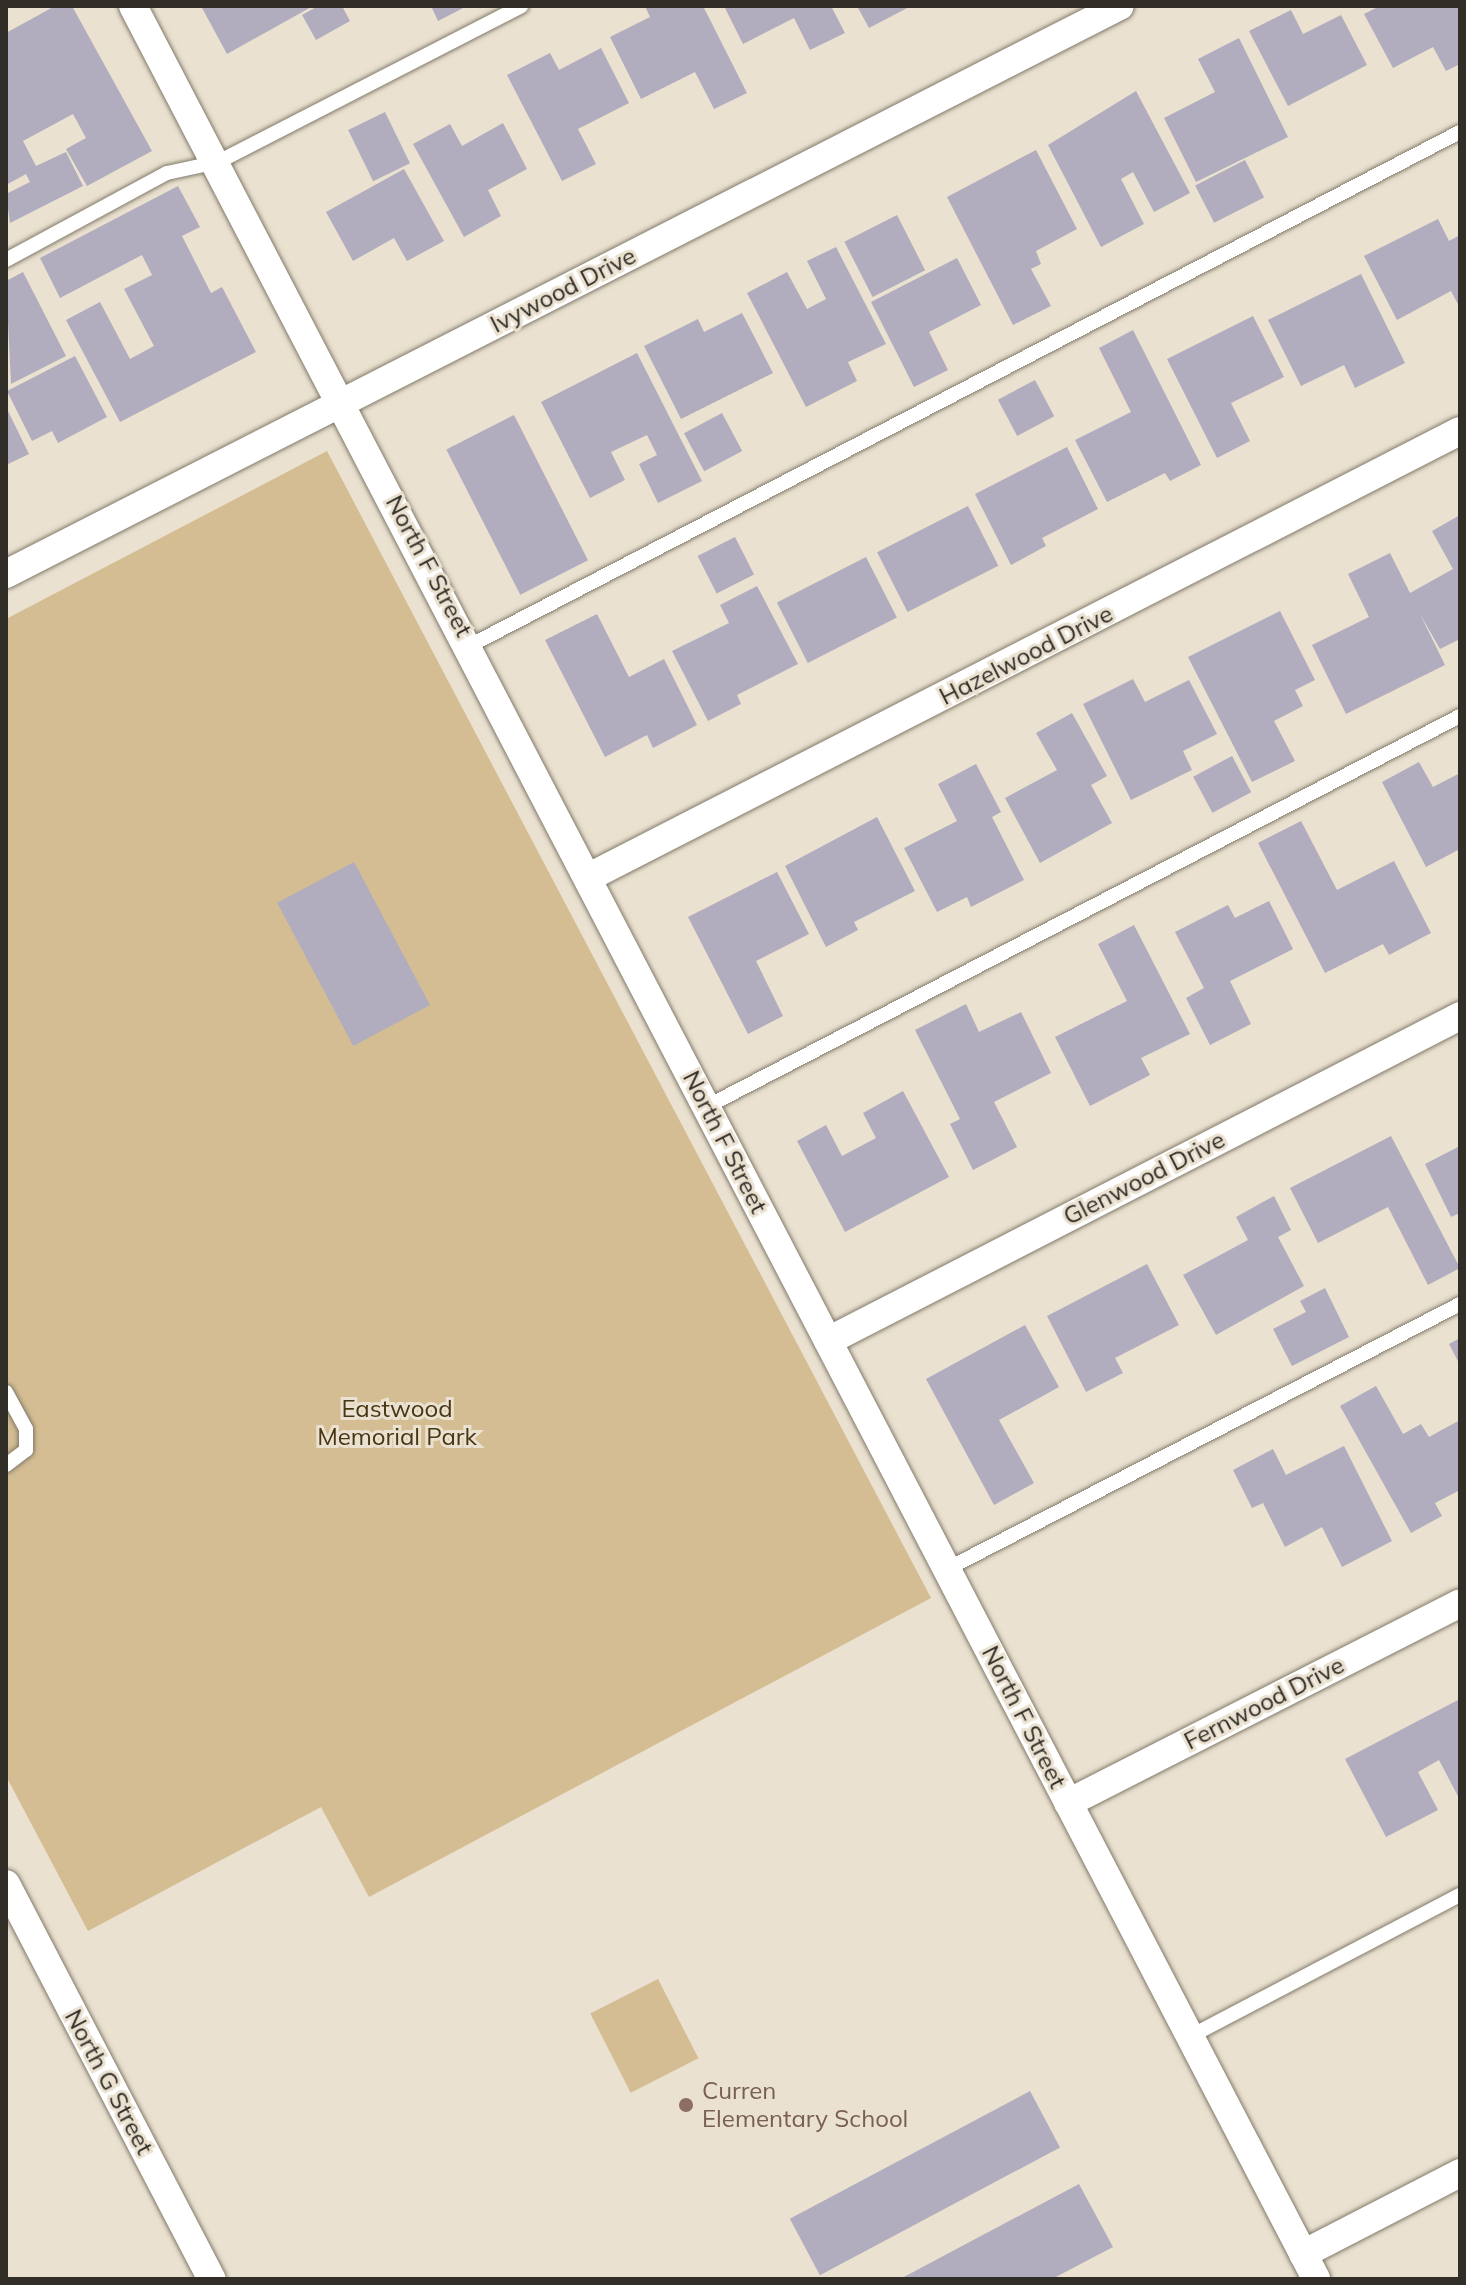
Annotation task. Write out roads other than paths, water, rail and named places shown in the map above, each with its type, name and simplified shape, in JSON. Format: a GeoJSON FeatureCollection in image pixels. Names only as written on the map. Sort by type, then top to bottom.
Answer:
{"type":"FeatureCollection","features":[{"type":"Feature","properties":{"kind":"street","name":"North F Street"},"geometry":{"type":"LineString","coordinates":[[133,6],[471,645],[706,1107],[949,1568],[1310,2267]]}},
{"type":"Feature","properties":{"kind":"street","name":"Ivywood Drive"},"geometry":{"type":"LineString","coordinates":[[6,574],[340,398],[1120,6]]}},
{"type":"Feature","properties":{"kind":"street","name":"Hazelwood Drive"},"geometry":{"type":"LineString","coordinates":[[591,876],[1460,431]]}},
{"type":"Feature","properties":{"kind":"street","name":"Glenwood Drive"},"geometry":{"type":"LineString","coordinates":[[828,1341],[1460,1016]]}},
{"type":"Feature","properties":{"kind":"street","name":"Fernwood Drive"},"geometry":{"type":"LineString","coordinates":[[1068,1803],[1460,1603]]}},
{"type":"Feature","properties":{"kind":"street","name":"North G Street"},"geometry":{"type":"LineString","coordinates":[[6,1884],[13,1913],[212,2279]]}},
{"type":"Feature","properties":{"kind":"street"},"geometry":{"type":"LineString","coordinates":[[1310,2267],[1460,2173]]}},
{"type":"Feature","properties":{"kind":"lane"},"geometry":{"type":"LineString","coordinates":[[6,260],[167,173],[218,162],[521,6]]}},
{"type":"Feature","properties":{"kind":"lane"},"geometry":{"type":"LineString","coordinates":[[471,645],[1460,132]]}},
{"type":"Feature","properties":{"kind":"lane"},"geometry":{"type":"LineString","coordinates":[[706,1107],[1460,716]]}},
{"type":"Feature","properties":{"kind":"lane"},"geometry":{"type":"LineString","coordinates":[[949,1568],[1460,1304]]}},
{"type":"Feature","properties":{"kind":"lane"},"geometry":{"type":"LineString","coordinates":[[6,1392],[26,1429],[26,1450],[6,1465]]}},
{"type":"Feature","properties":{"kind":"lane"},"geometry":{"type":"LineString","coordinates":[[1191,2036],[1460,1895]]}},
{"type":"Feature","properties":{"kind":"place","name":"Curren Elementary School"},"geometry":{"type":"Point","coordinates":[686,2105]}},
{"type":"Feature","properties":{"kind":"park label","name":"Eastwood Memorial Park"},"geometry":{"type":"Point","coordinates":[397,1423]}}]}
